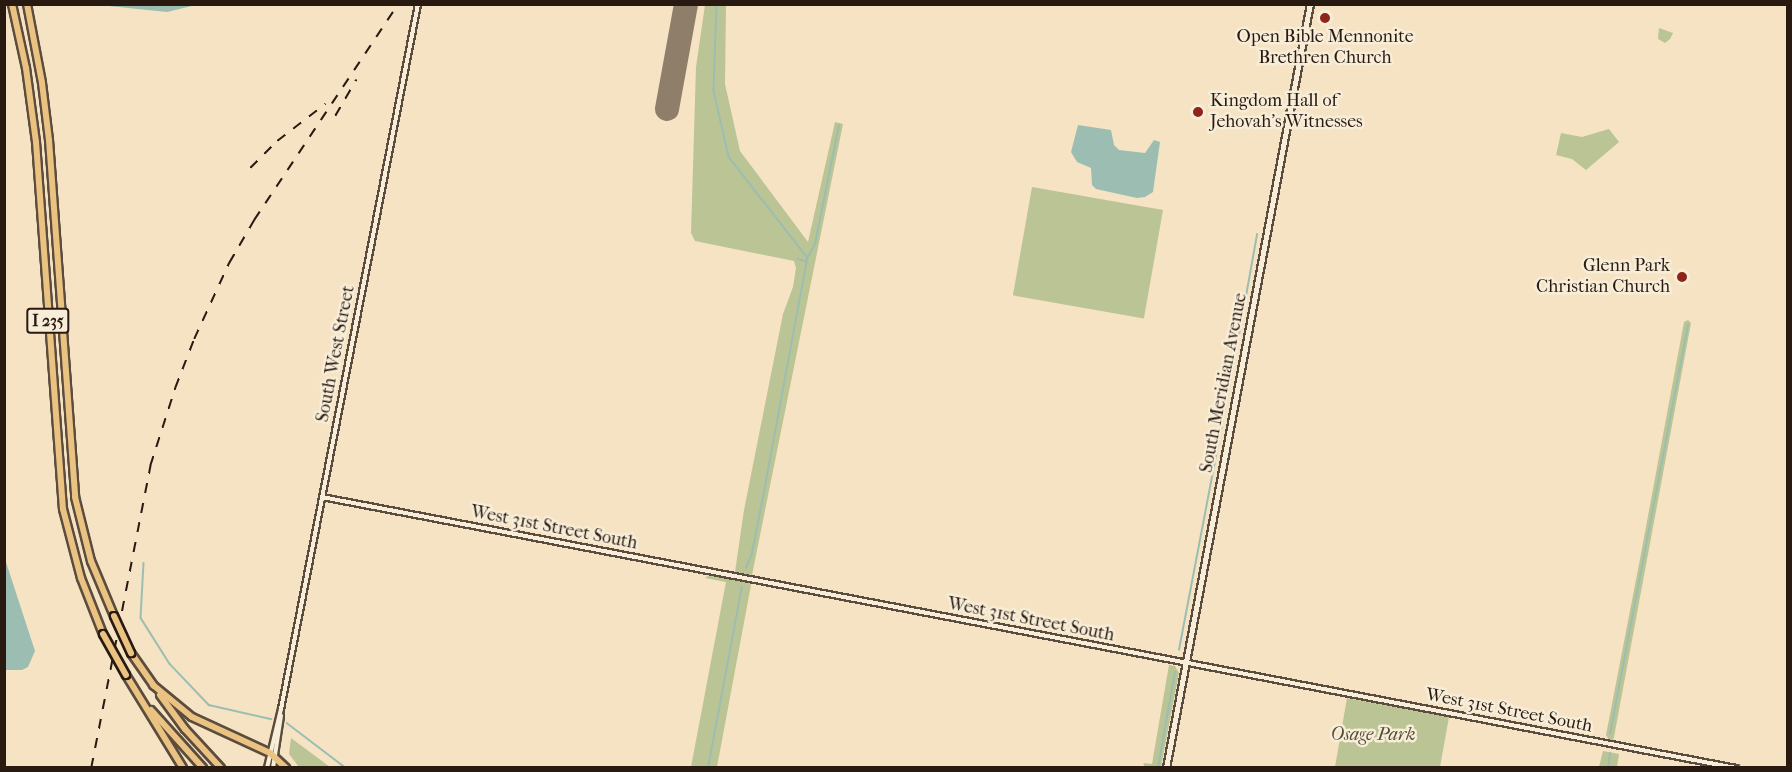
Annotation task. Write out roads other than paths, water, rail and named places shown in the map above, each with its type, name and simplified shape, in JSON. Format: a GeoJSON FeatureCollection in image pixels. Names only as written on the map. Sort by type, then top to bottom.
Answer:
{"type":"FeatureCollection","features":[{"type":"Feature","properties":{"kind":"highway","name":"I 235"},"geometry":{"type":"LineString","coordinates":[[12,4],[27,76],[36,142],[63,509],[76,564],[103,634],[139,696],[203,768]]}},
{"type":"Feature","properties":{"kind":"highway","name":"I 235"},"geometry":{"type":"LineString","coordinates":[[27,4],[50,140],[75,497],[91,561],[131,652],[185,729],[221,768]]}},
{"type":"Feature","properties":{"kind":"highway"},"geometry":{"type":"LineString","coordinates":[[153,685],[192,717],[273,755],[286,768]]}},
{"type":"Feature","properties":{"kind":"highway"},"geometry":{"type":"LineString","coordinates":[[139,696],[183,768]]}},
{"type":"Feature","properties":{"kind":"main road","name":"South Meridian Avenue"},"geometry":{"type":"LineString","coordinates":[[1166,768],[1310,4]]}},
{"type":"Feature","properties":{"kind":"street","name":"South West Street"},"geometry":{"type":"LineString","coordinates":[[273,768],[281,709],[418,4]]}},
{"type":"Feature","properties":{"kind":"street","name":"West 31st Street South"},"geometry":{"type":"LineString","coordinates":[[322,497],[1736,768]]}},
{"type":"Feature","properties":{"kind":"street","name":"South West Street"},"geometry":{"type":"LineString","coordinates":[[267,768],[273,755]]}},
{"type":"Feature","properties":{"kind":"water"},"geometry":{"type":"Polygon","coordinates":[[[99,5],[196,5],[167,12],[99,5]]]}},
{"type":"Feature","properties":{"kind":"water"},"geometry":{"type":"Polygon","coordinates":[[[1078,125],[1111,130],[1114,145],[1119,150],[1145,153],[1154,140],[1160,142],[1153,192],[1145,197],[1137,198],[1096,189],[1092,185],[1091,168],[1077,162],[1071,152],[1078,125]]]}},
{"type":"Feature","properties":{"kind":"water"},"geometry":{"type":"Polygon","coordinates":[[[5,559],[35,651],[28,667],[22,670],[5,670],[5,559]]]}},
{"type":"Feature","properties":{"kind":"waterway"},"geometry":{"type":"LineString","coordinates":[[717,4],[714,91],[729,157],[807,257]]}},
{"type":"Feature","properties":{"kind":"waterway"},"geometry":{"type":"LineString","coordinates":[[746,568],[752,553],[807,259],[815,244],[839,125]]}},
{"type":"Feature","properties":{"kind":"waterway"},"geometry":{"type":"LineString","coordinates":[[1239,335],[1257,235]]}},
{"type":"Feature","properties":{"kind":"waterway"},"geometry":{"type":"LineString","coordinates":[[798,259],[806,261]]}},
{"type":"Feature","properties":{"kind":"waterway"},"geometry":{"type":"LineString","coordinates":[[1610,734],[1688,325]]}},
{"type":"Feature","properties":{"kind":"waterway"},"geometry":{"type":"LineString","coordinates":[[1179,650],[1238,340]]}},
{"type":"Feature","properties":{"kind":"waterway"},"geometry":{"type":"LineString","coordinates":[[144,563],[141,618],[170,664],[209,705],[271,719]]}},
{"type":"Feature","properties":{"kind":"waterway"},"geometry":{"type":"LineString","coordinates":[[708,768],[742,587]]}},
{"type":"Feature","properties":{"kind":"waterway"},"geometry":{"type":"LineString","coordinates":[[1158,768],[1175,672]]}},
{"type":"Feature","properties":{"kind":"waterway"},"geometry":{"type":"LineString","coordinates":[[287,723],[346,768]]}},
{"type":"Feature","properties":{"kind":"waterway"},"geometry":{"type":"LineString","coordinates":[[1608,768],[1610,753]]}},
{"type":"Feature","properties":{"kind":"railway"},"geometry":{"type":"LineString","coordinates":[[91,768],[150,466],[175,388],[194,339],[229,263],[254,220],[398,4]]}},
{"type":"Feature","properties":{"kind":"railway"},"geometry":{"type":"LineString","coordinates":[[335,116],[356,80]]}},
{"type":"Feature","properties":{"kind":"railway"},"geometry":{"type":"LineString","coordinates":[[250,168],[277,141],[325,104]]}},
{"type":"Feature","properties":{"kind":"place","name":"Open Bible Mennonite Brethren Church"},"geometry":{"type":"Point","coordinates":[1325,18]}},
{"type":"Feature","properties":{"kind":"place","name":"Kingdom Hall of Jehovah's Witnesses"},"geometry":{"type":"Point","coordinates":[1198,112]}},
{"type":"Feature","properties":{"kind":"place","name":"Glenn Park Christian Church"},"geometry":{"type":"Point","coordinates":[1682,277]}},
{"type":"Feature","properties":{"kind":"park label","name":"Osage Park"},"geometry":{"type":"Point","coordinates":[1373,735]}}]}
